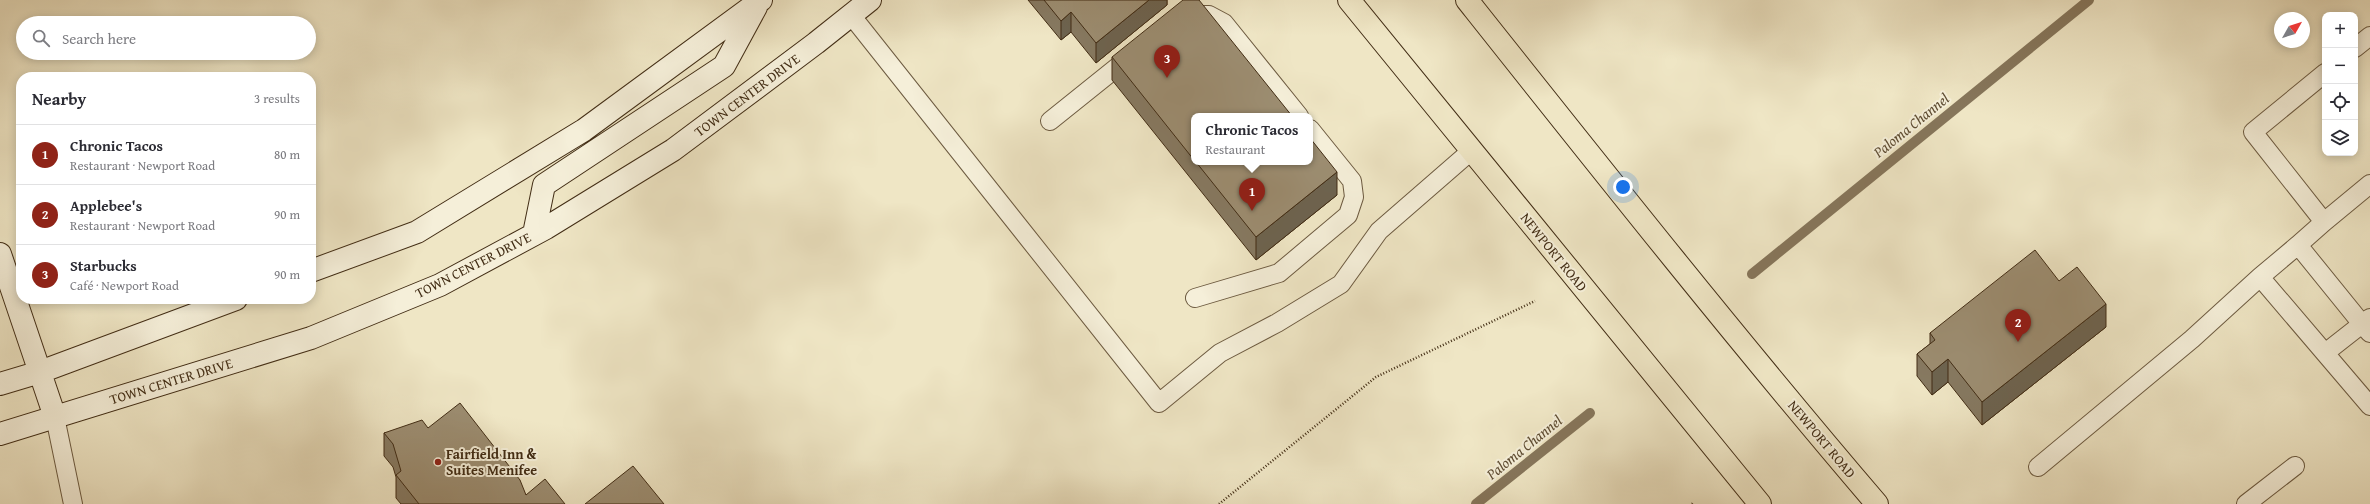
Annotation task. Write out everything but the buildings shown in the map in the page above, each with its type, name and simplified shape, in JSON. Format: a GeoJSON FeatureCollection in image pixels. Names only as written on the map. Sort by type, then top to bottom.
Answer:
{"type":"FeatureCollection","features":[{"type":"Feature","properties":{"kind":"main road","name":"NEWPORT ROAD"},"geometry":{"type":"LineString","coordinates":[[1348,0],[1760,504]]}},
{"type":"Feature","properties":{"kind":"main road","name":"NEWPORT ROAD"},"geometry":{"type":"LineString","coordinates":[[1467,0],[1633,210],[1788,400],[1877,504]]}},
{"type":"Feature","properties":{"kind":"street","name":"TOWN CENTER DRIVE"},"geometry":{"type":"LineString","coordinates":[[0,434],[311,338],[440,285],[534,234],[673,150],[870,0]]}},
{"type":"Feature","properties":{"kind":"street"},"geometry":{"type":"LineString","coordinates":[[534,234],[544,185],[724,66],[760,1]]}},
{"type":"Feature","properties":{"kind":"street"},"geometry":{"type":"LineString","coordinates":[[316,269],[417,232],[584,130],[760,1]]}},
{"type":"Feature","properties":{"kind":"street"},"geometry":{"type":"LineString","coordinates":[[0,254],[16,301]]}},
{"type":"Feature","properties":{"kind":"street"},"geometry":{"type":"LineString","coordinates":[[17,304],[55,417]]}},
{"type":"Feature","properties":{"kind":"street"},"geometry":{"type":"LineString","coordinates":[[0,384],[40,372],[223,304]]}},
{"type":"Feature","properties":{"kind":"lane"},"geometry":{"type":"LineString","coordinates":[[851,15],[1159,403],[1220,352],[1277,323],[1341,284],[1379,231],[1471,151]]}},
{"type":"Feature","properties":{"kind":"lane"},"geometry":{"type":"LineString","coordinates":[[1176,20],[1190,15],[1209,15],[1224,23],[1297,113]]}},
{"type":"Feature","properties":{"kind":"lane"},"geometry":{"type":"LineString","coordinates":[[2358,46],[2370,36]]}},
{"type":"Feature","properties":{"kind":"lane"},"geometry":{"type":"LineString","coordinates":[[1050,121],[1146,44]]}},
{"type":"Feature","properties":{"kind":"lane"},"geometry":{"type":"LineString","coordinates":[[2322,75],[2253,132],[2324,222]]}},
{"type":"Feature","properties":{"kind":"lane"},"geometry":{"type":"LineString","coordinates":[[1196,298],[1279,273],[1348,215],[1354,197],[1352,181],[1313,133]]}},
{"type":"Feature","properties":{"kind":"lane"},"geometry":{"type":"LineString","coordinates":[[2038,467],[2192,339],[2260,277],[2370,184]]}},
{"type":"Feature","properties":{"kind":"lane"},"geometry":{"type":"LineString","coordinates":[[2298,245],[2367,325],[2325,353]]}},
{"type":"Feature","properties":{"kind":"lane"},"geometry":{"type":"LineString","coordinates":[[2260,277],[2370,406]]}},
{"type":"Feature","properties":{"kind":"lane"},"geometry":{"type":"LineString","coordinates":[[55,417],[73,504]]}},
{"type":"Feature","properties":{"kind":"lane"},"geometry":{"type":"LineString","coordinates":[[2246,504],[2295,466]]}},
{"type":"Feature","properties":{"kind":"path"},"geometry":{"type":"LineString","coordinates":[[1219,504],[1376,378],[1535,301]]}},
{"type":"Feature","properties":{"kind":"waterway","name":"Paloma Channel"},"geometry":{"type":"LineString","coordinates":[[1752,274],[2089,0]]}},
{"type":"Feature","properties":{"kind":"waterway","name":"Paloma Channel"},"geometry":{"type":"LineString","coordinates":[[1476,504],[1590,413]]}},
{"type":"Feature","properties":{"kind":"place","name":"Starbucks"},"geometry":{"type":"Point","coordinates":[1167,78]}},
{"type":"Feature","properties":{"kind":"place","name":"Chronic Tacos"},"geometry":{"type":"Point","coordinates":[1252,211]}},
{"type":"Feature","properties":{"kind":"place","name":"Applebee's"},"geometry":{"type":"Point","coordinates":[2018,342]}},
{"type":"Feature","properties":{"kind":"place","name":"Fairfield Inn & Suites Menifee"},"geometry":{"type":"Point","coordinates":[438,462]}}]}
